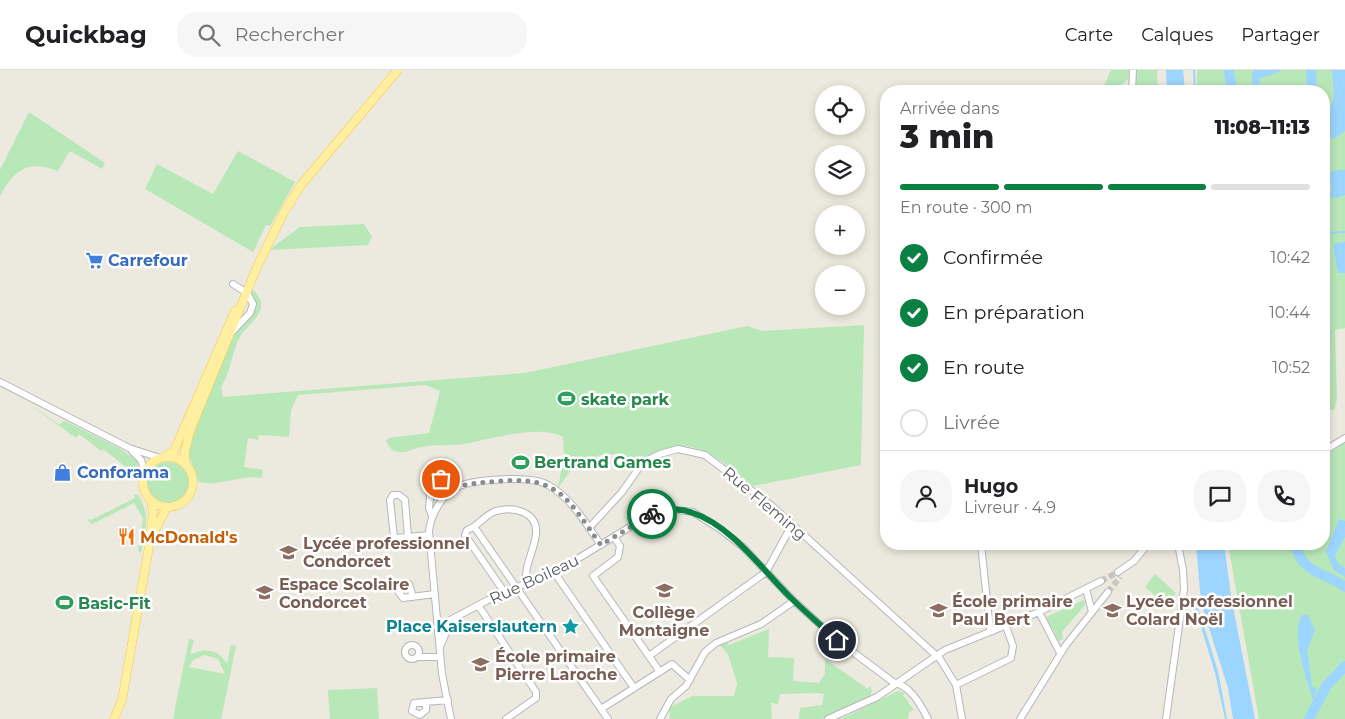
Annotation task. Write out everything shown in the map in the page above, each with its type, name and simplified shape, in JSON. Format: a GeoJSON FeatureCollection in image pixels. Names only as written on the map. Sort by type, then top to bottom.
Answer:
{"type":"FeatureCollection","features":[{"type":"Feature","properties":{"kind":"main road"},"geometry":{"type":"LineString","coordinates":[[114,719],[122,700],[150,541],[153,512],[151,501],[143,487],[145,472],[154,461],[174,452],[276,226],[301,185],[398,70]]}},
{"type":"Feature","properties":{"kind":"main road"},"geometry":{"type":"LineString","coordinates":[[185,464],[185,451],[190,431],[246,292]]}},
{"type":"Feature","properties":{"kind":"main road"},"geometry":{"type":"LineString","coordinates":[[150,541],[168,508],[182,503],[192,491],[193,476],[185,464],[172,457],[162,458]]}},
{"type":"Feature","properties":{"kind":"main road"},"geometry":{"type":"LineString","coordinates":[[151,501],[168,508]]}},
{"type":"Feature","properties":{"kind":"street"},"geometry":{"type":"LineString","coordinates":[[1132,85],[1133,70]]}},
{"type":"Feature","properties":{"kind":"street"},"geometry":{"type":"LineString","coordinates":[[233,284],[246,292]]}},
{"type":"Feature","properties":{"kind":"street"},"geometry":{"type":"LineString","coordinates":[[0,382],[129,448],[162,458]]}},
{"type":"Feature","properties":{"kind":"street"},"geometry":{"type":"LineString","coordinates":[[1330,448],[1345,438]]}},
{"type":"Feature","properties":{"kind":"street"},"geometry":{"type":"LineString","coordinates":[[129,448],[141,460],[145,472]]}},
{"type":"Feature","properties":{"kind":"street","name":"Rue Fleming"},"geometry":{"type":"LineString","coordinates":[[589,528],[622,492],[641,465],[671,450],[685,450],[705,455],[750,488],[936,655],[953,676],[956,685]]}},
{"type":"Feature","properties":{"kind":"street"},"geometry":{"type":"LineString","coordinates":[[432,516],[429,508],[431,487],[441,479],[448,480],[456,487]]}},
{"type":"Feature","properties":{"kind":"street"},"geometry":{"type":"LineString","coordinates":[[451,719],[439,649],[429,535],[432,516],[442,500],[456,487],[471,483],[524,479],[546,483],[566,498],[601,545]]}},
{"type":"Feature","properties":{"kind":"street"},"geometry":{"type":"LineString","coordinates":[[408,537],[405,500],[399,495],[393,495],[390,500],[392,535],[396,538],[408,537],[429,535]]}},
{"type":"Feature","properties":{"kind":"street"},"geometry":{"type":"LineString","coordinates":[[505,592],[465,535],[467,530],[475,528],[487,516],[497,511],[514,509],[529,515],[536,532],[526,565],[526,584]]}},
{"type":"Feature","properties":{"kind":"street","name":"Rue Boileau"},"geometry":{"type":"LineString","coordinates":[[437,627],[505,592],[554,572],[653,513],[671,510],[693,512],[720,529],[743,548],[794,602],[837,640],[903,686],[919,701],[928,719]]}},
{"type":"Feature","properties":{"kind":"street"},"geometry":{"type":"LineString","coordinates":[[649,656],[766,572],[792,525]]}},
{"type":"Feature","properties":{"kind":"street"},"geometry":{"type":"LineString","coordinates":[[475,528],[608,719]]}},
{"type":"Feature","properties":{"kind":"street"},"geometry":{"type":"LineString","coordinates":[[614,537],[620,546],[618,557],[593,576],[660,672]]}},
{"type":"Feature","properties":{"kind":"street"},"geometry":{"type":"LineString","coordinates":[[982,550],[990,629],[993,630]]}},
{"type":"Feature","properties":{"kind":"street"},"geometry":{"type":"LineString","coordinates":[[1119,575],[1143,550]]}},
{"type":"Feature","properties":{"kind":"street"},"geometry":{"type":"LineString","coordinates":[[1166,719],[1184,589],[1179,550]]}},
{"type":"Feature","properties":{"kind":"street"},"geometry":{"type":"LineString","coordinates":[[554,572],[634,688]]}},
{"type":"Feature","properties":{"kind":"street"},"geometry":{"type":"LineString","coordinates":[[828,719],[876,697],[936,655],[1039,612],[1086,590],[1101,580]]}},
{"type":"Feature","properties":{"kind":"street"},"geometry":{"type":"LineString","coordinates":[[1086,590],[1092,612]]}},
{"type":"Feature","properties":{"kind":"street"},"geometry":{"type":"LineString","coordinates":[[1020,719],[1060,653],[1108,592]]}},
{"type":"Feature","properties":{"kind":"street"},"geometry":{"type":"LineString","coordinates":[[413,597],[434,594]]}},
{"type":"Feature","properties":{"kind":"street"},"geometry":{"type":"LineString","coordinates":[[660,719],[666,706],[690,680],[705,652],[716,643],[762,624],[794,602]]}},
{"type":"Feature","properties":{"kind":"street"},"geometry":{"type":"LineString","coordinates":[[478,605],[536,692],[536,698],[506,719]]}},
{"type":"Feature","properties":{"kind":"street"},"geometry":{"type":"LineString","coordinates":[[1039,612],[1060,653]]}},
{"type":"Feature","properties":{"kind":"street"},"geometry":{"type":"LineString","coordinates":[[436,614],[449,622]]}},
{"type":"Feature","properties":{"kind":"street","name":"Rue Boileau"},"geometry":{"type":"LineString","coordinates":[[439,649],[448,628],[459,617]]}},
{"type":"Feature","properties":{"kind":"street"},"geometry":{"type":"LineString","coordinates":[[962,719],[956,685],[1011,658],[1014,646],[1006,626]]}},
{"type":"Feature","properties":{"kind":"street"},"geometry":{"type":"LineString","coordinates":[[417,657],[440,657]]}},
{"type":"Feature","properties":{"kind":"street"},"geometry":{"type":"LineString","coordinates":[[601,709],[672,664],[690,680]]}},
{"type":"Feature","properties":{"kind":"street"},"geometry":{"type":"LineString","coordinates":[[426,702],[448,700]]}},
{"type":"Feature","properties":{"kind":"green space"},"geometry":{"type":"Polygon","coordinates":[[[1111,70],[1129,70],[1128,79],[1121,85],[1105,85],[1111,70]]]}},
{"type":"Feature","properties":{"kind":"green space"},"geometry":{"type":"Polygon","coordinates":[[[1137,70],[1157,70],[1158,85],[1136,85],[1137,70]]]}},
{"type":"Feature","properties":{"kind":"green space"},"geometry":{"type":"Polygon","coordinates":[[[1197,70],[1345,70],[1345,328],[1335,330],[1337,399],[1334,410],[1330,409],[1330,85],[1197,85],[1197,70]]]}},
{"type":"Feature","properties":{"kind":"green space"},"geometry":{"type":"Polygon","coordinates":[[[29,112],[105,163],[102,169],[70,151],[58,171],[38,166],[23,169],[11,179],[0,196],[0,170],[29,112]]]}},
{"type":"Feature","properties":{"kind":"green space"},"geometry":{"type":"Polygon","coordinates":[[[238,151],[295,182],[270,226],[266,225],[253,252],[145,189],[157,164],[213,194],[238,151]]]}},
{"type":"Feature","properties":{"kind":"green space"},"geometry":{"type":"Polygon","coordinates":[[[364,224],[372,237],[368,245],[269,250],[300,227],[364,224]]]}},
{"type":"Feature","properties":{"kind":"green space"},"geometry":{"type":"Polygon","coordinates":[[[252,289],[260,299],[260,310],[256,318],[241,335],[235,348],[225,381],[221,387],[223,397],[525,373],[747,326],[763,331],[864,325],[861,465],[753,486],[714,456],[691,447],[679,446],[667,448],[623,464],[623,454],[600,455],[573,467],[558,488],[564,454],[563,437],[553,433],[528,432],[464,444],[427,446],[406,452],[394,451],[390,448],[386,441],[389,438],[429,433],[440,391],[425,385],[298,395],[291,410],[289,437],[259,435],[258,440],[248,438],[244,467],[263,470],[262,478],[254,477],[215,483],[199,482],[188,454],[189,446],[230,342],[255,308],[251,293],[252,289]]]}},
{"type":"Feature","properties":{"kind":"green space"},"geometry":{"type":"Polygon","coordinates":[[[27,403],[60,425],[63,421],[67,422],[117,447],[137,460],[138,469],[135,477],[128,474],[131,471],[103,449],[101,451],[79,434],[76,438],[27,403]]]}},
{"type":"Feature","properties":{"kind":"green space"},"geometry":{"type":"Polygon","coordinates":[[[1345,443],[1345,719],[1259,719],[1229,550],[1330,550],[1330,452],[1345,443]]]}},
{"type":"Feature","properties":{"kind":"green space"},"geometry":{"type":"Polygon","coordinates":[[[168,462],[183,468],[189,483],[183,498],[168,504],[153,498],[147,483],[153,468],[168,462]]]}},
{"type":"Feature","properties":{"kind":"green space"},"geometry":{"type":"Polygon","coordinates":[[[134,495],[138,495],[142,502],[146,516],[141,553],[138,551],[143,518],[134,503],[92,524],[87,519],[91,520],[135,498],[134,495]]]}},
{"type":"Feature","properties":{"kind":"green space"},"geometry":{"type":"Polygon","coordinates":[[[1155,574],[1176,593],[1166,605],[1145,587],[1155,574]]]}},
{"type":"Feature","properties":{"kind":"green space"},"geometry":{"type":"Polygon","coordinates":[[[1084,600],[1085,605],[1062,632],[1063,639],[1059,641],[1046,617],[1084,600]]]}},
{"type":"Feature","properties":{"kind":"green space"},"geometry":{"type":"Polygon","coordinates":[[[769,629],[768,657],[794,658],[793,681],[819,683],[825,674],[825,659],[868,689],[870,686],[872,691],[870,697],[822,719],[799,719],[800,708],[822,705],[824,694],[817,693],[780,694],[778,704],[771,703],[772,719],[670,719],[669,708],[692,696],[734,696],[737,683],[728,654],[720,645],[726,642],[729,645],[769,629]]]}},
{"type":"Feature","properties":{"kind":"green space"},"geometry":{"type":"Polygon","coordinates":[[[189,639],[194,640],[190,655],[195,652],[211,651],[220,655],[227,664],[231,645],[236,646],[221,719],[173,719],[189,639]],[[205,655],[193,660],[189,667],[225,674],[218,659],[205,655]]]}},
{"type":"Feature","properties":{"kind":"green space"},"geometry":{"type":"Polygon","coordinates":[[[377,688],[379,719],[330,719],[328,690],[377,688]]]}},
{"type":"Feature","properties":{"kind":"green space"},"geometry":{"type":"Polygon","coordinates":[[[898,691],[905,693],[903,695],[914,710],[909,712],[908,719],[841,719],[898,691]]]}},
{"type":"Feature","properties":{"kind":"water"},"geometry":{"type":"Polygon","coordinates":[[[1166,70],[1183,70],[1184,85],[1167,85],[1166,70]]]}},
{"type":"Feature","properties":{"kind":"water"},"geometry":{"type":"Polygon","coordinates":[[[1254,70],[1283,70],[1259,79],[1260,85],[1253,85],[1252,75],[1254,70]]]}},
{"type":"Feature","properties":{"kind":"water"},"geometry":{"type":"Polygon","coordinates":[[[1332,70],[1345,70],[1345,131],[1334,139],[1330,137],[1330,109],[1334,97],[1332,70]]]}},
{"type":"Feature","properties":{"kind":"water"},"geometry":{"type":"Polygon","coordinates":[[[1345,170],[1345,195],[1336,198],[1330,197],[1332,187],[1330,180],[1331,172],[1345,170]]]}},
{"type":"Feature","properties":{"kind":"water"},"geometry":{"type":"Polygon","coordinates":[[[1345,242],[1345,273],[1338,273],[1333,246],[1336,243],[1345,242]]]}},
{"type":"Feature","properties":{"kind":"water"},"geometry":{"type":"Polygon","coordinates":[[[1339,519],[1345,521],[1345,537],[1335,556],[1338,563],[1345,568],[1345,577],[1333,569],[1326,552],[1330,550],[1330,542],[1339,519]]]}},
{"type":"Feature","properties":{"kind":"water"},"geometry":{"type":"Polygon","coordinates":[[[1197,550],[1225,550],[1232,602],[1255,719],[1233,719],[1228,688],[1201,603],[1197,550]]]}},
{"type":"Feature","properties":{"kind":"water"},"geometry":{"type":"Polygon","coordinates":[[[1195,607],[1198,607],[1218,671],[1227,719],[1225,719],[1215,673],[1195,607]]]}},
{"type":"Feature","properties":{"kind":"water"},"geometry":{"type":"Polygon","coordinates":[[[1302,615],[1308,615],[1315,630],[1307,650],[1312,686],[1317,689],[1313,700],[1299,645],[1299,623],[1302,615]]]}},
{"type":"Feature","properties":{"kind":"waterway"},"geometry":{"type":"LineString","coordinates":[[1194,70],[1195,85]]}},
{"type":"Feature","properties":{"kind":"waterway"},"geometry":{"type":"LineString","coordinates":[[1229,70],[1231,85]]}},
{"type":"Feature","properties":{"kind":"waterway"},"geometry":{"type":"LineString","coordinates":[[1311,70],[1312,85]]}},
{"type":"Feature","properties":{"kind":"waterway"},"geometry":{"type":"LineString","coordinates":[[1330,233],[1345,232]]}},
{"type":"Feature","properties":{"kind":"waterway"},"geometry":{"type":"LineString","coordinates":[[1297,550],[1309,567],[1345,587]]}},
{"type":"Feature","properties":{"kind":"waterway"},"geometry":{"type":"LineString","coordinates":[[1309,719],[1327,685],[1345,666]]}},
{"type":"Feature","properties":{"kind":"tunnel"},"geometry":{"type":"LineString","coordinates":[[1101,581],[1118,572]]}},
{"type":"Feature","properties":{"kind":"tunnel"},"geometry":{"type":"LineString","coordinates":[[1108,592],[1120,577]]}},
{"type":"Feature","properties":{"kind":"way so far"},"geometry":{"type":"LineString","coordinates":[[441,479],[448,480],[456,487],[471,483],[524,479],[546,483],[566,498],[601,545],[652,514]]}},
{"type":"Feature","properties":{"kind":"place","name":"Carrefour"},"geometry":{"type":"Point","coordinates":[94,260]}},
{"type":"Feature","properties":{"kind":"place","name":"skate park"},"geometry":{"type":"Point","coordinates":[567,399]}},
{"type":"Feature","properties":{"kind":"place","name":"Bertrand Games"},"geometry":{"type":"Point","coordinates":[520,462]}},
{"type":"Feature","properties":{"kind":"place","name":"Conforama"},"geometry":{"type":"Point","coordinates":[63,472]}},
{"type":"Feature","properties":{"kind":"place","name":"McDonald's"},"geometry":{"type":"Point","coordinates":[126,537]}},
{"type":"Feature","properties":{"kind":"place","name":"Lycée professionnel Condorcet"},"geometry":{"type":"Point","coordinates":[289,552]}},
{"type":"Feature","properties":{"kind":"place","name":"Collège Montaigne"},"geometry":{"type":"Point","coordinates":[664,591]}},
{"type":"Feature","properties":{"kind":"place","name":"Espace Scolaire Condorcet"},"geometry":{"type":"Point","coordinates":[265,593]}},
{"type":"Feature","properties":{"kind":"place","name":"Basic-Fit"},"geometry":{"type":"Point","coordinates":[64,603]}},
{"type":"Feature","properties":{"kind":"place","name":"École primaire Paul Bert"},"geometry":{"type":"Point","coordinates":[938,610]}},
{"type":"Feature","properties":{"kind":"place","name":"Lycée professionnel Colard Noël"},"geometry":{"type":"Point","coordinates":[1112,610]}},
{"type":"Feature","properties":{"kind":"place","name":"Place Kaiserslautern"},"geometry":{"type":"Point","coordinates":[571,626]}},
{"type":"Feature","properties":{"kind":"place","name":"École primaire Pierre Laroche"},"geometry":{"type":"Point","coordinates":[481,665]}},
{"type":"Feature","properties":{"kind":"route"},"geometry":{"type":"LineString","coordinates":[[652,514],[677,510],[693,512],[705,518],[743,548],[794,602],[837,640]]}}]}
